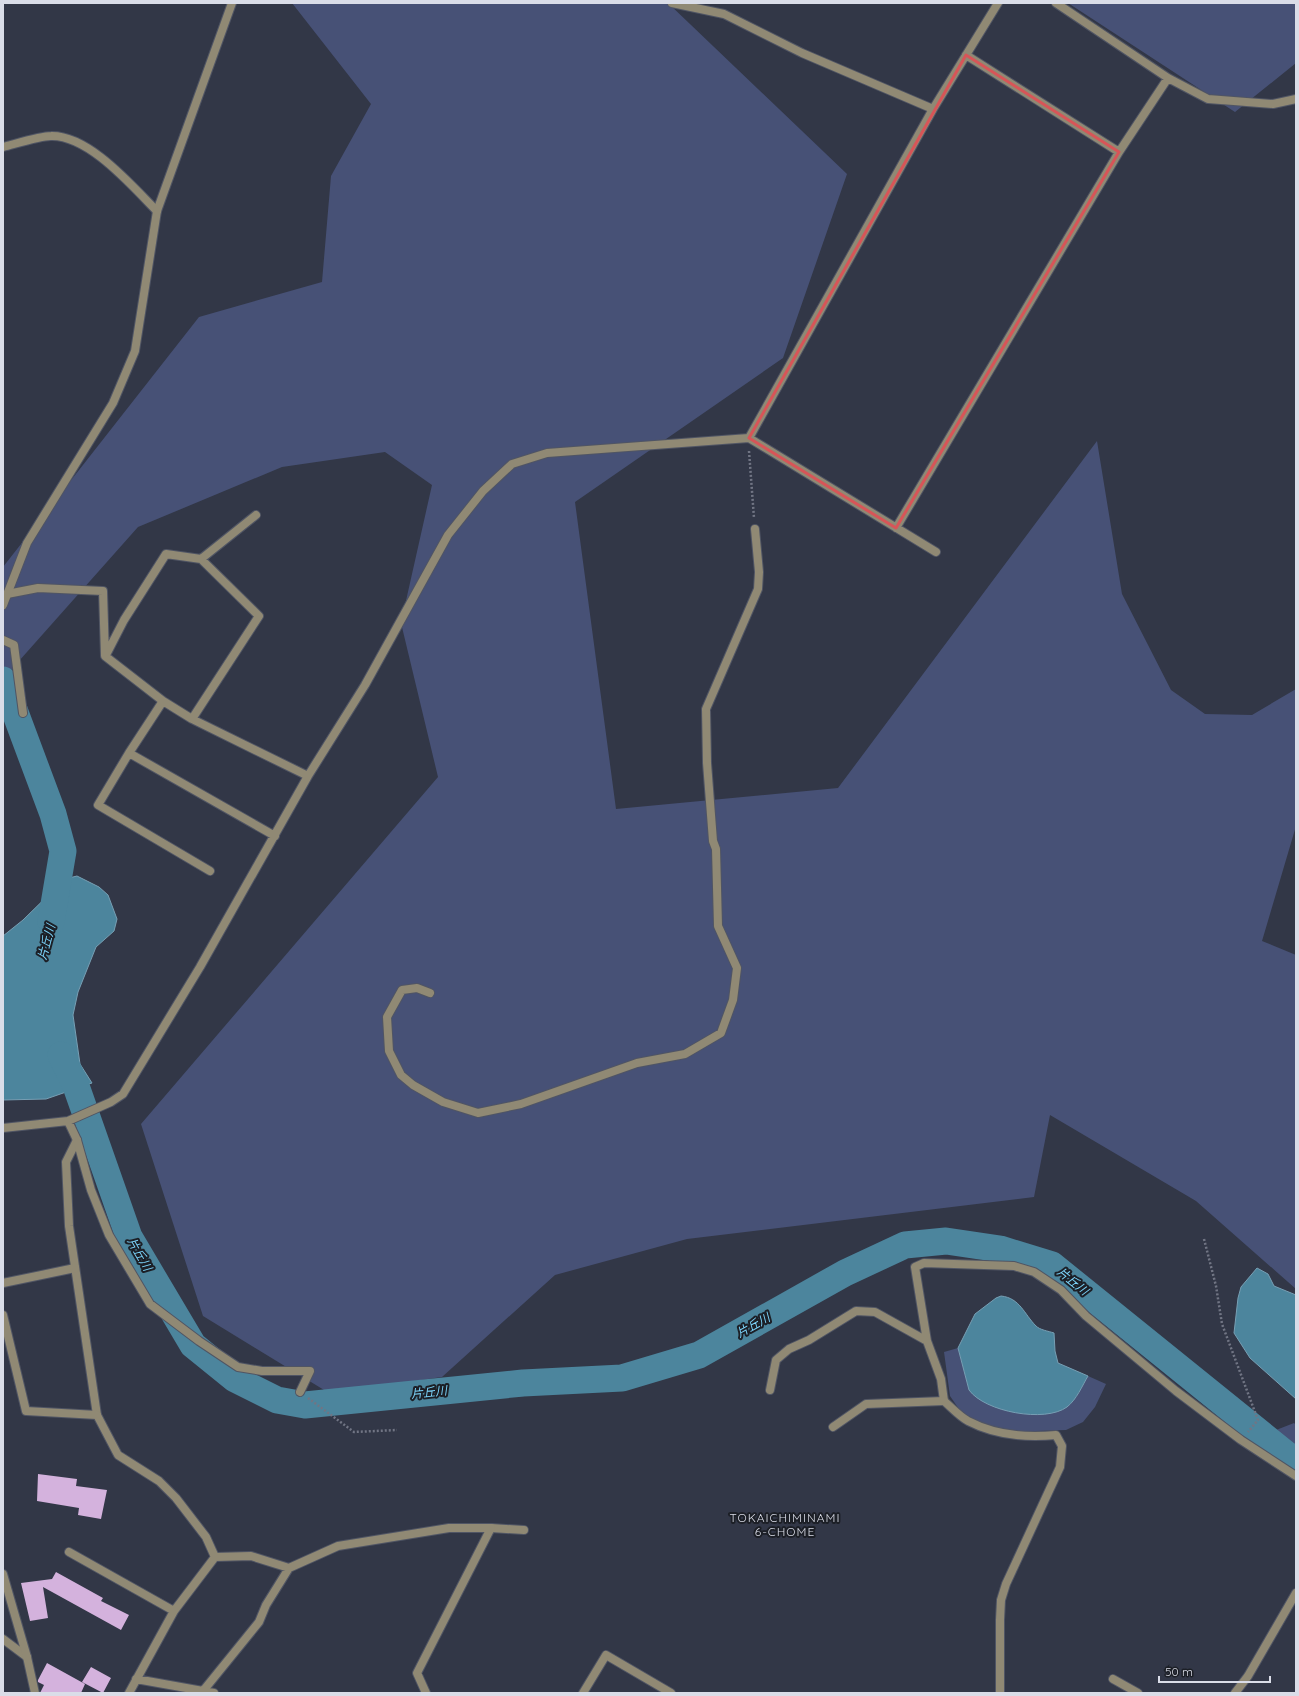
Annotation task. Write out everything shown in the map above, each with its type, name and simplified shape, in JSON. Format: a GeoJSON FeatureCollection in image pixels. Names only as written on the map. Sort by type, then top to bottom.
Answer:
{"type":"FeatureCollection","features":[{"type":"Feature","properties":{"kind":"street"},"geometry":{"type":"LineString","coordinates":[[3,605],[27,543],[114,403],[135,351],[157,211],[232,3]]}},
{"type":"Feature","properties":{"kind":"street"},"geometry":{"type":"LineString","coordinates":[[672,3],[724,14],[802,53],[933,109]]}},
{"type":"Feature","properties":{"kind":"street"},"geometry":{"type":"LineString","coordinates":[[749,438],[933,109],[998,3]]}},
{"type":"Feature","properties":{"kind":"street"},"geometry":{"type":"LineString","coordinates":[[1056,3],[1168,78],[1208,99],[1274,104],[1296,99]]}},
{"type":"Feature","properties":{"kind":"street"},"geometry":{"type":"LineString","coordinates":[[966,55],[1119,152]]}},
{"type":"Feature","properties":{"kind":"street"},"geometry":{"type":"LineString","coordinates":[[896,528],[1119,152],[1168,78]]}},
{"type":"Feature","properties":{"kind":"street"},"geometry":{"type":"LineString","coordinates":[[3,147],[51,136],[70,139],[101,156],[157,211]]}},
{"type":"Feature","properties":{"kind":"street"},"geometry":{"type":"LineString","coordinates":[[3,1128],[68,1121],[110,1102],[123,1094],[200,967],[308,776],[365,685],[448,535],[483,491],[512,464],[547,453],[749,438],[936,552]]}},
{"type":"Feature","properties":{"kind":"street"},"geometry":{"type":"LineString","coordinates":[[201,559],[256,515]]}},
{"type":"Feature","properties":{"kind":"street"},"geometry":{"type":"LineString","coordinates":[[430,993],[417,988],[402,990],[387,1017],[389,1051],[401,1075],[412,1085],[443,1102],[478,1113],[521,1104],[637,1063],[685,1054],[721,1033],[733,1000],[736,968],[718,926],[716,849],[713,841],[707,763],[706,709],[758,589],[759,572],[755,529]]}},
{"type":"Feature","properties":{"kind":"street"},"geometry":{"type":"LineString","coordinates":[[105,656],[124,620],[166,554],[201,559],[259,616],[192,719]]}},
{"type":"Feature","properties":{"kind":"street"},"geometry":{"type":"LineString","coordinates":[[7,594],[38,588],[103,591],[105,656]]}},
{"type":"Feature","properties":{"kind":"street"},"geometry":{"type":"LineString","coordinates":[[3,640],[14,645],[23,713]]}},
{"type":"Feature","properties":{"kind":"street"},"geometry":{"type":"LineString","coordinates":[[105,656],[163,700],[192,719],[308,776]]}},
{"type":"Feature","properties":{"kind":"street"},"geometry":{"type":"LineString","coordinates":[[163,700],[98,805],[210,871]]}},
{"type":"Feature","properties":{"kind":"street"},"geometry":{"type":"LineString","coordinates":[[129,753],[275,836]]}},
{"type":"Feature","properties":{"kind":"street"},"geometry":{"type":"LineString","coordinates":[[68,1121],[77,1140],[91,1190],[109,1235],[150,1304],[198,1341],[238,1367],[262,1371],[310,1371],[300,1392]]}},
{"type":"Feature","properties":{"kind":"street"},"geometry":{"type":"LineString","coordinates":[[77,1140],[66,1162],[69,1226],[97,1415],[118,1455],[159,1481],[176,1498],[206,1537],[215,1557]]}},
{"type":"Feature","properties":{"kind":"street"},"geometry":{"type":"LineString","coordinates":[[944,1401],[941,1379],[927,1342],[915,1267],[924,1263],[1014,1266],[1034,1272],[1062,1290],[1086,1316],[1176,1391],[1241,1440],[1296,1476]]}},
{"type":"Feature","properties":{"kind":"street"},"geometry":{"type":"LineString","coordinates":[[3,1283],[75,1268]]}},
{"type":"Feature","properties":{"kind":"street"},"geometry":{"type":"LineString","coordinates":[[770,1390],[776,1360],[789,1350],[809,1340],[856,1311],[874,1312],[927,1342]]}},
{"type":"Feature","properties":{"kind":"street"},"geometry":{"type":"LineString","coordinates":[[3,1315],[26,1412],[97,1415]]}},
{"type":"Feature","properties":{"kind":"street"},"geometry":{"type":"LineString","coordinates":[[833,1427],[866,1404],[944,1401],[967,1420],[991,1430],[1011,1436],[1056,1435],[1062,1446],[1060,1467],[1006,1584],[1001,1600],[1000,1693]]}},
{"type":"Feature","properties":{"kind":"street"},"geometry":{"type":"LineString","coordinates":[[203,1691],[259,1622],[266,1605],[289,1568],[338,1546],[449,1528],[524,1530]]}},
{"type":"Feature","properties":{"kind":"street"},"geometry":{"type":"LineString","coordinates":[[426,1693],[417,1673],[491,1528]]}},
{"type":"Feature","properties":{"kind":"street"},"geometry":{"type":"LineString","coordinates":[[69,1552],[174,1611]]}},
{"type":"Feature","properties":{"kind":"street"},"geometry":{"type":"LineString","coordinates":[[215,1557],[251,1556],[289,1568]]}},
{"type":"Feature","properties":{"kind":"street"},"geometry":{"type":"LineString","coordinates":[[129,1693],[174,1611],[215,1557]]}},
{"type":"Feature","properties":{"kind":"street"},"geometry":{"type":"LineString","coordinates":[[3,1574],[27,1657],[35,1693]]}},
{"type":"Feature","properties":{"kind":"street"},"geometry":{"type":"LineString","coordinates":[[1235,1693],[1248,1676],[1296,1593]]}},
{"type":"Feature","properties":{"kind":"street"},"geometry":{"type":"LineString","coordinates":[[3,1639],[27,1657]]}},
{"type":"Feature","properties":{"kind":"street"},"geometry":{"type":"LineString","coordinates":[[583,1693],[606,1655],[671,1693]]}},
{"type":"Feature","properties":{"kind":"street"},"geometry":{"type":"LineString","coordinates":[[136,1679],[214,1693]]}},
{"type":"Feature","properties":{"kind":"street"},"geometry":{"type":"LineString","coordinates":[[1113,1679],[1138,1693]]}},
{"type":"Feature","properties":{"kind":"path"},"geometry":{"type":"LineString","coordinates":[[749,438],[755,529]]}},
{"type":"Feature","properties":{"kind":"path"},"geometry":{"type":"LineString","coordinates":[[1204,1239],[1216,1286],[1222,1324],[1258,1420],[1246,1434]]}},
{"type":"Feature","properties":{"kind":"path"},"geometry":{"type":"LineString","coordinates":[[300,1392],[354,1432],[397,1430]]}},
{"type":"Feature","properties":{"kind":"highlighted area"},"geometry":{"type":"Polygon","coordinates":[[[966,55],[1119,152],[896,528],[749,438],[966,55]]]}},
{"type":"Feature","properties":{"kind":"shaded area"},"geometry":{"type":"Polygon","coordinates":[[[292,3],[668,3],[847,174],[783,358],[575,502],[616,809],[838,788],[1097,441],[1122,594],[1171,690],[1205,714],[1252,715],[1296,689],[1296,826],[1262,941],[1296,955],[1296,1289],[1196,1201],[1050,1115],[1034,1197],[687,1239],[555,1275],[442,1377],[329,1393],[203,1316],[141,1124],[438,777],[401,623],[432,485],[385,452],[282,467],[138,527],[3,679],[3,567],[199,317],[322,282],[331,176],[371,104],[292,3]]]}},
{"type":"Feature","properties":{"kind":"shaded area"},"geometry":{"type":"Polygon","coordinates":[[[1068,3],[1296,3],[1296,63],[1235,112],[1068,3]]]}},
{"type":"Feature","properties":{"kind":"shaded area"},"geometry":{"type":"Polygon","coordinates":[[[958,1348],[969,1390],[1076,1397],[1088,1376],[1106,1384],[1095,1407],[1083,1422],[1066,1430],[1011,1432],[986,1426],[961,1412],[950,1396],[944,1352],[958,1348]]]}},
{"type":"Feature","properties":{"kind":"shaded area"},"geometry":{"type":"Polygon","coordinates":[[[1294,1423],[1296,1425],[1296,1447],[1271,1432],[1294,1423]]]}},
{"type":"Feature","properties":{"kind":"water"},"geometry":{"type":"Polygon","coordinates":[[[77,876],[99,887],[108,895],[117,919],[114,931],[96,947],[78,992],[73,1015],[80,1064],[92,1083],[46,1099],[3,1100],[3,936],[23,920],[65,879],[77,876]]]}},
{"type":"Feature","properties":{"kind":"water"},"geometry":{"type":"Polygon","coordinates":[[[1257,1268],[1268,1274],[1274,1286],[1296,1295],[1296,1399],[1250,1358],[1234,1333],[1238,1298],[1241,1287],[1257,1268]]]}},
{"type":"Feature","properties":{"kind":"water"},"geometry":{"type":"Polygon","coordinates":[[[1001,1296],[1007,1297],[1017,1303],[1038,1327],[1054,1333],[1055,1351],[1058,1363],[1088,1376],[1071,1404],[1067,1407],[1057,1412],[1045,1414],[1016,1413],[988,1404],[977,1398],[969,1390],[958,1348],[975,1314],[996,1298],[1001,1296]]]}},
{"type":"Feature","properties":{"kind":"building"},"geometry":{"type":"Polygon","coordinates":[[[38,1474],[77,1479],[76,1486],[107,1490],[101,1519],[78,1515],[79,1508],[37,1501],[38,1474]]]}},
{"type":"Feature","properties":{"kind":"building"},"geometry":{"type":"Polygon","coordinates":[[[56,1572],[103,1598],[101,1601],[129,1615],[121,1630],[43,1587],[48,1618],[30,1621],[21,1583],[52,1579],[56,1572]]]}},
{"type":"Feature","properties":{"kind":"building"},"geometry":{"type":"Polygon","coordinates":[[[47,1663],[85,1684],[81,1693],[40,1693],[44,1685],[38,1682],[38,1680],[47,1663]]]}},
{"type":"Feature","properties":{"kind":"building"},"geometry":{"type":"Polygon","coordinates":[[[91,1667],[111,1678],[103,1693],[82,1682],[91,1667]]]}},
{"type":"Feature","properties":{"kind":"waterway","name":"片丘川"},"geometry":{"type":"LineString","coordinates":[[3,680],[53,814],[63,851],[51,922]]}},
{"type":"Feature","properties":{"kind":"waterway","name":"片丘川"},"geometry":{"type":"LineString","coordinates":[[61,1055],[76,1086],[129,1237],[193,1345],[235,1379],[277,1400],[305,1405],[523,1383],[622,1378],[699,1355],[845,1273],[905,1245],[946,1241],[1000,1249],[1052,1265],[1286,1454],[1296,1460]]}},
{"type":"Feature","properties":{"kind":"district","name":"TOKAICHIMINAMI 6-CHOME"},"geometry":{"type":"Point","coordinates":[785,1524]}}]}
